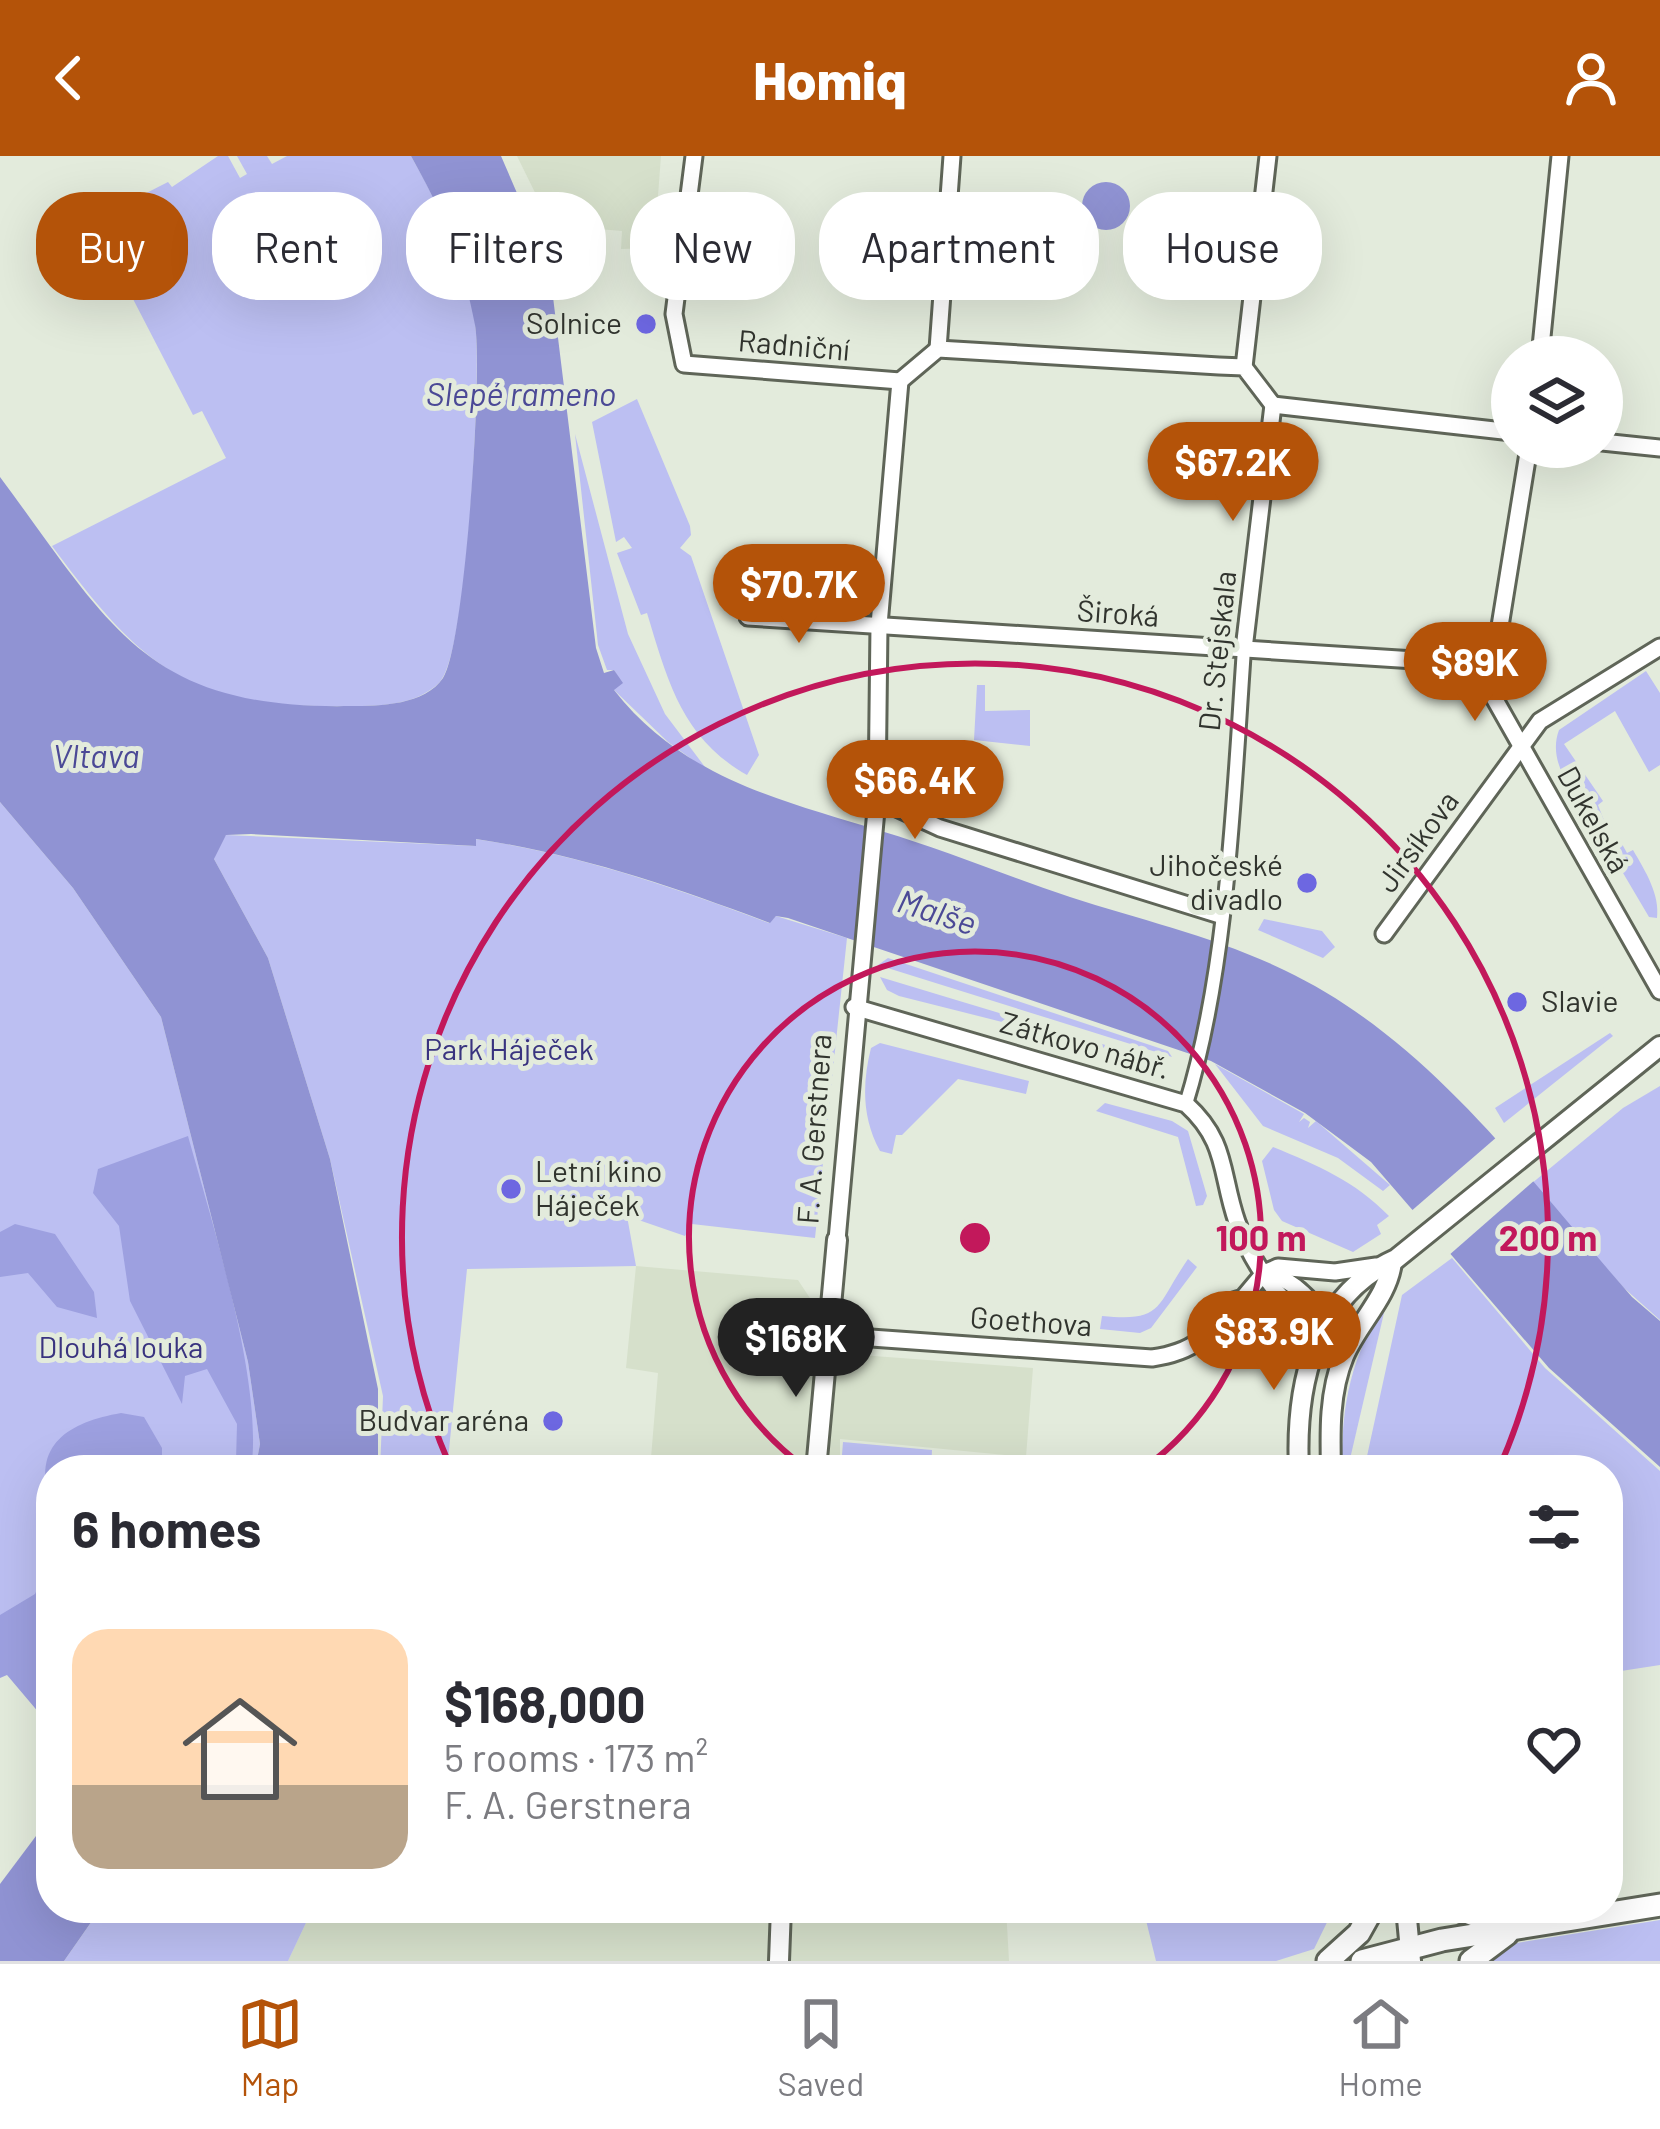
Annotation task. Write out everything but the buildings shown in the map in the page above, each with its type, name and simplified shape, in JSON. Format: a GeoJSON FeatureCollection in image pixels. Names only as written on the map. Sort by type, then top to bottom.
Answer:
{"type":"FeatureCollection","features":[{"type":"Feature","properties":{"kind":"main road"},"geometry":{"type":"LineString","coordinates":[[1623,1911],[1660,1905]]}},
{"type":"Feature","properties":{"kind":"main road"},"geometry":{"type":"LineString","coordinates":[[1328,1961],[1365,1923]]}},
{"type":"Feature","properties":{"kind":"main road"},"geometry":{"type":"LineString","coordinates":[[1494,1923],[1512,1930]]}},
{"type":"Feature","properties":{"kind":"main road"},"geometry":{"type":"LineString","coordinates":[[1362,1961],[1553,1923]]}},
{"type":"Feature","properties":{"kind":"main road"},"geometry":{"type":"LineString","coordinates":[[1471,1961],[1512,1930]]}},
{"type":"Feature","properties":{"kind":"street","name":"Radniční"},"geometry":{"type":"LineString","coordinates":[[694,156],[674,314],[685,364],[899,382]]}},
{"type":"Feature","properties":{"kind":"street"},"geometry":{"type":"LineString","coordinates":[[938,349],[952,156]]}},
{"type":"Feature","properties":{"kind":"street"},"geometry":{"type":"LineString","coordinates":[[1268,156],[1244,367],[1273,405],[1491,430]]}},
{"type":"Feature","properties":{"kind":"street"},"geometry":{"type":"LineString","coordinates":[[1542,336],[1560,156]]}},
{"type":"Feature","properties":{"kind":"street"},"geometry":{"type":"LineString","coordinates":[[899,382],[938,349],[1244,367]]}},
{"type":"Feature","properties":{"kind":"street","name":"F. A. Gerstnera"},"geometry":{"type":"LineString","coordinates":[[817,1455],[854,1007],[877,799],[879,626],[899,382]]}},
{"type":"Feature","properties":{"kind":"street","name":"Dr. Stejskala"},"geometry":{"type":"LineString","coordinates":[[1186,1104],[1199,1057],[1221,909],[1244,649],[1273,405]]}},
{"type":"Feature","properties":{"kind":"street"},"geometry":{"type":"LineString","coordinates":[[1623,444],[1660,448]]}},
{"type":"Feature","properties":{"kind":"street"},"geometry":{"type":"LineString","coordinates":[[1481,675],[1495,658],[1526,468]]}},
{"type":"Feature","properties":{"kind":"street","name":"Široká"},"geometry":{"type":"LineString","coordinates":[[748,617],[1446,662],[1481,675]]}},
{"type":"Feature","properties":{"kind":"street","name":"Jirsíkova"},"geometry":{"type":"LineString","coordinates":[[1384,934],[1540,721],[1565,701],[1660,646]]}},
{"type":"Feature","properties":{"kind":"street","name":"Dukelská"},"geometry":{"type":"LineString","coordinates":[[1481,675],[1660,991]]}},
{"type":"Feature","properties":{"kind":"street"},"geometry":{"type":"LineString","coordinates":[[877,799],[940,828],[1221,909]]}},
{"type":"Feature","properties":{"kind":"street","name":"Zátkovo nábř."},"geometry":{"type":"LineString","coordinates":[[854,1007],[1186,1104],[1210,1126],[1238,1223],[1264,1273],[1281,1276],[1345,1355]]}},
{"type":"Feature","properties":{"kind":"street"},"geometry":{"type":"LineString","coordinates":[[1300,1455],[1303,1380],[1324,1326],[1388,1262],[1660,1046]]}},
{"type":"Feature","properties":{"kind":"street"},"geometry":{"type":"LineString","coordinates":[[1264,1273],[1278,1267],[1335,1272],[1388,1262]]}},
{"type":"Feature","properties":{"kind":"street"},"geometry":{"type":"LineString","coordinates":[[1330,1455],[1332,1406],[1345,1355],[1389,1282],[1388,1262]]}},
{"type":"Feature","properties":{"kind":"street","name":"Goethova"},"geometry":{"type":"LineString","coordinates":[[829,1335],[1152,1358],[1180,1354],[1208,1338],[1230,1302],[1243,1298],[1264,1273]]}},
{"type":"Feature","properties":{"kind":"street"},"geometry":{"type":"LineString","coordinates":[[779,1961],[780,1923]]}},
{"type":"Feature","properties":{"kind":"street"},"geometry":{"type":"LineString","coordinates":[[1408,1923],[1411,1954]]}},
{"type":"Feature","properties":{"kind":"shaded area"},"geometry":{"type":"Polygon","coordinates":[[[517,156],[661,156],[658,192],[630,192],[630,249],[621,249],[622,231],[606,230],[606,192],[535,192],[517,156]]]}},
{"type":"Feature","properties":{"kind":"shaded area"},"geometry":{"type":"Polygon","coordinates":[[[188,1136],[243,1349],[252,1455],[236,1455],[237,1424],[207,1369],[185,1376],[182,1404],[130,1301],[119,1226],[93,1193],[98,1169],[188,1136]]]}},
{"type":"Feature","properties":{"kind":"shaded area"},"geometry":{"type":"Polygon","coordinates":[[[15,1224],[55,1234],[94,1292],[97,1318],[57,1307],[28,1273],[0,1277],[0,1232],[15,1224]]]}},
{"type":"Feature","properties":{"kind":"shaded area"},"geometry":{"type":"Polygon","coordinates":[[[636,1266],[798,1280],[847,1354],[1033,1368],[1026,1455],[840,1439],[840,1455],[651,1455],[658,1373],[626,1368],[636,1266]]]}},
{"type":"Feature","properties":{"kind":"shaded area"},"geometry":{"type":"Polygon","coordinates":[[[121,1413],[144,1417],[162,1455],[49,1455],[71,1430],[121,1413]]]}},
{"type":"Feature","properties":{"kind":"shaded area"},"geometry":{"type":"Polygon","coordinates":[[[35,1594],[36,1709],[7,1675],[0,1678],[0,1615],[35,1594]]]}},
{"type":"Feature","properties":{"kind":"shaded area"},"geometry":{"type":"Polygon","coordinates":[[[306,1923],[1007,1923],[1009,1961],[288,1961],[306,1923]]]}},
{"type":"Feature","properties":{"kind":"green space"},"geometry":{"type":"Polygon","coordinates":[[[218,156],[228,156],[240,178],[247,174],[237,156],[267,156],[272,164],[287,156],[411,156],[430,192],[406,192],[406,300],[471,300],[477,362],[474,459],[458,624],[439,683],[418,697],[382,705],[290,705],[207,688],[142,650],[113,622],[52,546],[226,458],[202,411],[193,415],[134,300],[188,300],[188,192],[148,192],[168,182],[172,187],[218,156]]]}},
{"type":"Feature","properties":{"kind":"green space"},"geometry":{"type":"Polygon","coordinates":[[[637,399],[690,526],[691,535],[680,548],[691,556],[759,755],[747,775],[707,744],[680,706],[647,613],[641,615],[617,553],[632,548],[624,537],[616,542],[592,422],[637,399]]]}},
{"type":"Feature","properties":{"kind":"green space"},"geometry":{"type":"Polygon","coordinates":[[[575,434],[628,634],[665,714],[708,771],[668,742],[614,690],[618,677],[614,670],[607,670],[598,645],[575,434]]]}},
{"type":"Feature","properties":{"kind":"green space"},"geometry":{"type":"Polygon","coordinates":[[[1646,671],[1660,693],[1660,765],[1649,772],[1615,711],[1564,744],[1603,801],[1598,805],[1605,823],[1594,826],[1560,768],[1559,730],[1646,671]]]}},
{"type":"Feature","properties":{"kind":"green space"},"geometry":{"type":"Polygon","coordinates":[[[977,685],[985,685],[985,711],[1030,710],[1030,746],[974,740],[977,685]]]}},
{"type":"Feature","properties":{"kind":"green space","name":"Dlouhá louka"},"geometry":{"type":"Polygon","coordinates":[[[0,802],[73,888],[161,1017],[248,1362],[260,1444],[258,1455],[36,1455],[36,1698],[0,1665],[0,802]]]}},
{"type":"Feature","properties":{"kind":"green space","name":"Park Háječek"},"geometry":{"type":"Polygon","coordinates":[[[226,835],[475,846],[475,839],[588,863],[769,923],[776,916],[847,938],[815,1238],[692,1224],[685,1236],[627,1216],[636,1266],[467,1269],[448,1455],[381,1455],[383,1396],[330,1159],[268,958],[214,859],[226,835]]]}},
{"type":"Feature","properties":{"kind":"green space"},"geometry":{"type":"Polygon","coordinates":[[[1622,844],[1627,853],[1633,850],[1647,875],[1657,918],[1649,917],[1613,856],[1622,844]]]}},
{"type":"Feature","properties":{"kind":"green space"},"geometry":{"type":"Polygon","coordinates":[[[1264,919],[1322,931],[1335,947],[1323,958],[1258,930],[1264,919]]]}},
{"type":"Feature","properties":{"kind":"green space"},"geometry":{"type":"Polygon","coordinates":[[[888,958],[1168,1051],[1172,1057],[878,965],[888,958]]]}},
{"type":"Feature","properties":{"kind":"green space"},"geometry":{"type":"Polygon","coordinates":[[[880,977],[1165,1063],[899,996],[887,990],[880,977]]]}},
{"type":"Feature","properties":{"kind":"green space"},"geometry":{"type":"Polygon","coordinates":[[[1610,1033],[1613,1036],[1504,1123],[1495,1108],[1610,1033]]]}},
{"type":"Feature","properties":{"kind":"green space"},"geometry":{"type":"Polygon","coordinates":[[[880,1043],[1029,1081],[1026,1094],[958,1079],[902,1135],[896,1135],[892,1154],[880,1151],[870,1126],[865,1088],[871,1048],[880,1043]]]}},
{"type":"Feature","properties":{"kind":"green space"},"geometry":{"type":"Polygon","coordinates":[[[1215,1064],[1304,1114],[1299,1122],[1304,1118],[1310,1122],[1308,1128],[1316,1121],[1390,1185],[1383,1191],[1338,1158],[1263,1126],[1215,1064]]]}},
{"type":"Feature","properties":{"kind":"green space"},"geometry":{"type":"Polygon","coordinates":[[[1660,1086],[1660,1320],[1624,1288],[1531,1184],[1623,1108],[1660,1086]]]}},
{"type":"Feature","properties":{"kind":"green space"},"geometry":{"type":"Polygon","coordinates":[[[1105,1103],[1172,1121],[1188,1131],[1207,1196],[1203,1205],[1196,1206],[1178,1137],[1096,1111],[1105,1103]]]}},
{"type":"Feature","properties":{"kind":"green space"},"geometry":{"type":"Polygon","coordinates":[[[1273,1147],[1363,1193],[1389,1216],[1377,1225],[1381,1234],[1353,1252],[1282,1221],[1274,1210],[1262,1161],[1273,1147]]]}},
{"type":"Feature","properties":{"kind":"green space"},"geometry":{"type":"Polygon","coordinates":[[[1452,1258],[1545,1368],[1660,1471],[1660,1665],[1623,1671],[1623,1455],[1367,1455],[1402,1295],[1452,1258]]]}},
{"type":"Feature","properties":{"kind":"green space"},"geometry":{"type":"Polygon","coordinates":[[[1188,1259],[1197,1267],[1151,1328],[1140,1333],[1100,1329],[1102,1316],[1137,1316],[1156,1308],[1188,1259]]]}},
{"type":"Feature","properties":{"kind":"green space"},"geometry":{"type":"Polygon","coordinates":[[[1387,1300],[1351,1455],[1343,1455],[1351,1381],[1387,1300]]]}},
{"type":"Feature","properties":{"kind":"green space"},"geometry":{"type":"Polygon","coordinates":[[[1254,1303],[1271,1304],[1293,1324],[1270,1366],[1256,1361],[1242,1309],[1254,1303]]]}},
{"type":"Feature","properties":{"kind":"green space"},"geometry":{"type":"Polygon","coordinates":[[[843,1442],[932,1450],[932,1455],[842,1455],[843,1442]]]}},
{"type":"Feature","properties":{"kind":"green space"},"geometry":{"type":"Polygon","coordinates":[[[1660,1920],[1660,1961],[1483,1961],[1517,1943],[1660,1920]]]}},
{"type":"Feature","properties":{"kind":"green space"},"geometry":{"type":"Polygon","coordinates":[[[91,1923],[306,1923],[288,1961],[64,1961],[91,1923]]]}},
{"type":"Feature","properties":{"kind":"green space"},"geometry":{"type":"Polygon","coordinates":[[[1147,1923],[1327,1923],[1314,1949],[1276,1961],[1156,1961],[1147,1923]]]}},
{"type":"Feature","properties":{"kind":"water"},"geometry":{"type":"Polygon","coordinates":[[[411,156],[501,156],[517,192],[430,192],[411,156]]]}},
{"type":"Feature","properties":{"kind":"water"},"geometry":{"type":"Polygon","coordinates":[[[1106,182],[1123,189],[1123,223],[1099,228],[1099,192],[1087,192],[1106,182]]]}},
{"type":"Feature","properties":{"kind":"water"},"geometry":{"type":"Polygon","coordinates":[[[469,300],[553,300],[596,648],[604,673],[614,670],[623,683],[614,690],[641,720],[671,745],[736,782],[1232,948],[1337,999],[1385,1034],[1474,1115],[1632,1297],[1660,1321],[1660,1467],[1549,1368],[1371,1162],[1305,1113],[1211,1061],[788,918],[776,916],[770,923],[551,853],[476,839],[476,846],[251,834],[226,835],[214,859],[268,958],[330,1159],[378,1389],[378,1455],[258,1455],[248,1362],[161,1017],[73,888],[0,802],[0,477],[106,616],[140,649],[179,675],[225,693],[281,703],[351,706],[414,699],[443,678],[458,616],[474,448],[475,325],[469,300]]]}},
{"type":"Feature","properties":{"kind":"water"},"geometry":{"type":"Polygon","coordinates":[[[36,1836],[36,1923],[91,1923],[64,1961],[0,1961],[0,1884],[36,1836]]]}},
{"type":"Feature","properties":{"kind":"pier"},"geometry":{"type":"Polygon","coordinates":[[[1498,1136],[1536,1179],[1448,1256],[1409,1213],[1498,1136]]]}},
{"type":"Feature","properties":{"kind":"place","name":"Solnice"},"geometry":{"type":"Point","coordinates":[646,324]}},
{"type":"Feature","properties":{"kind":"place","name":"Jihočeské divadlo"},"geometry":{"type":"Point","coordinates":[1307,883]}},
{"type":"Feature","properties":{"kind":"place","name":"Slavie"},"geometry":{"type":"Point","coordinates":[1517,1002]}},
{"type":"Feature","properties":{"kind":"place","name":"Letní kino Háječek"},"geometry":{"type":"Point","coordinates":[511,1189]}},
{"type":"Feature","properties":{"kind":"place","name":"Budvar aréna"},"geometry":{"type":"Point","coordinates":[553,1421]}},
{"type":"Feature","properties":{"kind":"water label","name":"Slepé rameno"},"geometry":{"type":"Point","coordinates":[521,394]}},
{"type":"Feature","properties":{"kind":"water label","name":"Vltava"},"geometry":{"type":"Point","coordinates":[96,756]}},
{"type":"Feature","properties":{"kind":"water label","name":"Malše"},"geometry":{"type":"Point","coordinates":[937,912]}}]}
